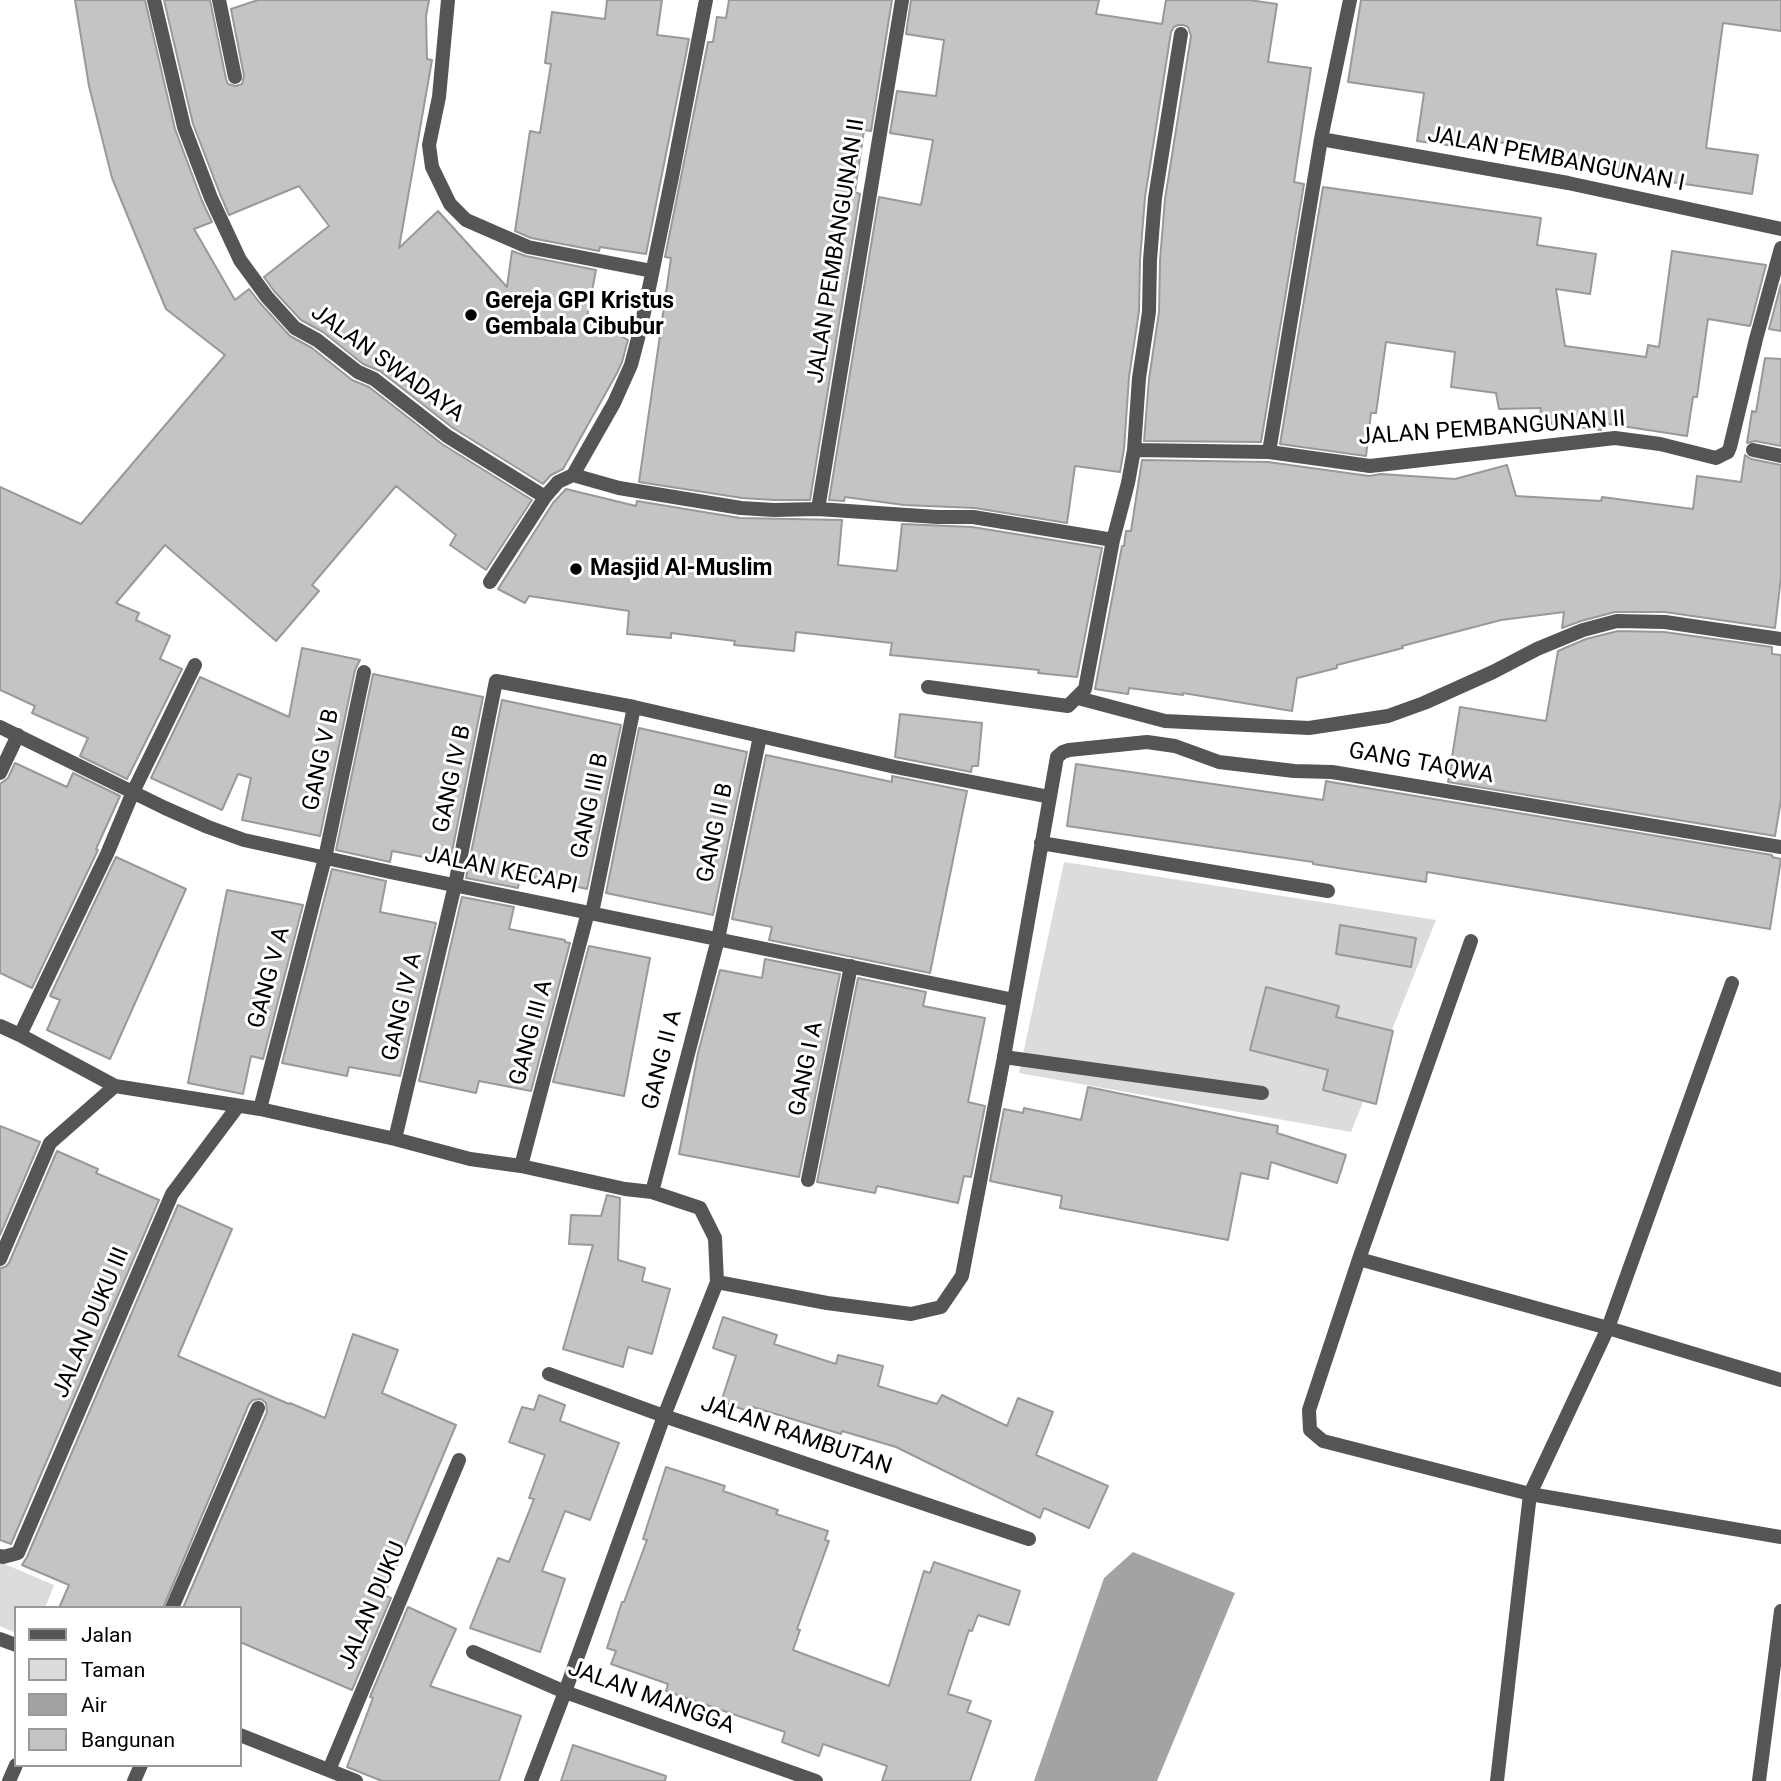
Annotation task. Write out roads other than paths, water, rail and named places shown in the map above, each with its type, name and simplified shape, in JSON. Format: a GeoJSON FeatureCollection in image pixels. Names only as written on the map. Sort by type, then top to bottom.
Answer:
{"type":"FeatureCollection","features":[{"type":"Feature","properties":{"kind":"street","name":"JALAN SWADAYA"},"geometry":{"type":"LineString","coordinates":[[154,0],[184,127],[206,186],[240,260],[267,297],[295,328],[317,340],[358,372],[374,379],[447,436],[545,497]]}},
{"type":"Feature","properties":{"kind":"street"},"geometry":{"type":"LineString","coordinates":[[219,0],[235,77]]}},
{"type":"Feature","properties":{"kind":"street"},"geometry":{"type":"LineString","coordinates":[[448,0],[439,97],[429,145],[432,167],[450,204],[466,220],[528,247],[652,271]]}},
{"type":"Feature","properties":{"kind":"street"},"geometry":{"type":"LineString","coordinates":[[490,582],[545,497],[558,482],[573,475],[614,403],[631,365],[672,177],[706,0]]}},
{"type":"Feature","properties":{"kind":"street","name":"JALAN PEMBANGUNAN II"},"geometry":{"type":"LineString","coordinates":[[817,509],[902,0]]}},
{"type":"Feature","properties":{"kind":"street"},"geometry":{"type":"LineString","coordinates":[[1269,452],[1321,139],[1350,0]]}},
{"type":"Feature","properties":{"kind":"street"},"geometry":{"type":"LineString","coordinates":[[928,687],[1068,706],[1085,689],[1113,540],[1135,450],[1139,378],[1149,312],[1155,198],[1181,34]]}},
{"type":"Feature","properties":{"kind":"street","name":"JALAN PEMBANGUNAN I"},"geometry":{"type":"LineString","coordinates":[[1321,139],[1568,183],[1781,229]]}},
{"type":"Feature","properties":{"kind":"street","name":"JALAN PEMBANGUNAN II"},"geometry":{"type":"LineString","coordinates":[[1135,450],[1269,452],[1370,466],[1615,438],[1660,444],[1716,458],[1728,452],[1730,447],[1781,248]]}},
{"type":"Feature","properties":{"kind":"street"},"geometry":{"type":"LineString","coordinates":[[1753,450],[1781,456]]}},
{"type":"Feature","properties":{"kind":"street"},"geometry":{"type":"LineString","coordinates":[[573,475],[619,488],[752,509],[817,509],[973,517],[1113,540]]}},
{"type":"Feature","properties":{"kind":"street","name":"GANG TAQWA"},"geometry":{"type":"LineString","coordinates":[[1078,698],[1165,721],[1309,728],[1388,716],[1424,703],[1549,644],[1583,630],[1617,621],[1665,622],[1781,639]]}},
{"type":"Feature","properties":{"kind":"street"},"geometry":{"type":"LineString","coordinates":[[20,1035],[107,855],[132,792],[195,665]]}},
{"type":"Feature","properties":{"kind":"street","name":"GANG V B"},"geometry":{"type":"LineString","coordinates":[[325,858],[364,672]]}},
{"type":"Feature","properties":{"kind":"street","name":"GANG IV B"},"geometry":{"type":"LineString","coordinates":[[455,885],[496,681],[634,708]]}},
{"type":"Feature","properties":{"kind":"street"},"geometry":{"type":"LineString","coordinates":[[634,708],[895,767],[1050,797],[962,1276],[941,1307],[911,1314],[827,1303],[717,1282]]}},
{"type":"Feature","properties":{"kind":"street","name":"GANG III B"},"geometry":{"type":"LineString","coordinates":[[589,913],[634,708]]}},
{"type":"Feature","properties":{"kind":"street","name":"JALAN KECAPI"},"geometry":{"type":"LineString","coordinates":[[0,727],[208,827],[274,848],[1014,1000]]}},
{"type":"Feature","properties":{"kind":"street"},"geometry":{"type":"LineString","coordinates":[[0,773],[18,735]]}},
{"type":"Feature","properties":{"kind":"street","name":"GANG II B"},"geometry":{"type":"LineString","coordinates":[[718,939],[760,736]]}},
{"type":"Feature","properties":{"kind":"street","name":"GANG TAQWA"},"geometry":{"type":"LineString","coordinates":[[1050,797],[1057,757],[1069,750],[1147,742],[1175,746],[1219,762],[1294,771],[1332,772],[1781,847]]}},
{"type":"Feature","properties":{"kind":"street"},"geometry":{"type":"LineString","coordinates":[[1041,843],[1328,891]]}},
{"type":"Feature","properties":{"kind":"street","name":"GANG V A"},"geometry":{"type":"LineString","coordinates":[[260,1109],[325,858]]}},
{"type":"Feature","properties":{"kind":"street","name":"GANG IV A"},"geometry":{"type":"LineString","coordinates":[[395,1139],[455,885]]}},
{"type":"Feature","properties":{"kind":"street","name":"GANG III A"},"geometry":{"type":"LineString","coordinates":[[521,1166],[589,913]]}},
{"type":"Feature","properties":{"kind":"street","name":"GANG II A"},"geometry":{"type":"LineString","coordinates":[[652,1192],[718,939]]}},
{"type":"Feature","properties":{"kind":"street"},"geometry":{"type":"LineString","coordinates":[[1471,941],[1309,1410],[1310,1430],[1323,1441],[1530,1494],[1781,1537]]}},
{"type":"Feature","properties":{"kind":"street","name":"GANG I A"},"geometry":{"type":"LineString","coordinates":[[808,1180],[851,966]]}},
{"type":"Feature","properties":{"kind":"street"},"geometry":{"type":"LineString","coordinates":[[1497,1781],[1530,1494],[1608,1328],[1732,984]]}},
{"type":"Feature","properties":{"kind":"street"},"geometry":{"type":"LineString","coordinates":[[0,1026],[116,1086],[260,1109],[470,1158],[652,1192],[700,1208],[715,1238],[717,1282],[664,1416],[531,1781]]}},
{"type":"Feature","properties":{"kind":"street"},"geometry":{"type":"LineString","coordinates":[[1004,1057],[1262,1093]]}},
{"type":"Feature","properties":{"kind":"street"},"geometry":{"type":"LineString","coordinates":[[0,1259],[50,1143],[116,1086]]}},
{"type":"Feature","properties":{"kind":"street","name":"JALAN DUKU III"},"geometry":{"type":"LineString","coordinates":[[0,1556],[18,1553],[172,1194],[238,1106]]}},
{"type":"Feature","properties":{"kind":"street"},"geometry":{"type":"LineString","coordinates":[[1359,1259],[1608,1328],[1781,1380]]}},
{"type":"Feature","properties":{"kind":"street","name":"JALAN RAMBUTAN"},"geometry":{"type":"LineString","coordinates":[[549,1374],[664,1416],[1029,1539]]}},
{"type":"Feature","properties":{"kind":"street"},"geometry":{"type":"LineString","coordinates":[[173,1606],[258,1408]]}},
{"type":"Feature","properties":{"kind":"street","name":"JALAN DUKU"},"geometry":{"type":"LineString","coordinates":[[329,1770],[459,1460]]}},
{"type":"Feature","properties":{"kind":"street"},"geometry":{"type":"LineString","coordinates":[[1759,1781],[1781,1611]]}},
{"type":"Feature","properties":{"kind":"street","name":"JALAN MANGGA"},"geometry":{"type":"LineString","coordinates":[[473,1652],[565,1692],[816,1781]]}},
{"type":"Feature","properties":{"kind":"street"},"geometry":{"type":"LineString","coordinates":[[242,1736],[356,1781]]}},
{"type":"Feature","properties":{"kind":"water"},"geometry":{"type":"Polygon","coordinates":[[[1133,1552],[1235,1593],[1157,1781],[1034,1781],[1104,1578],[1133,1552]]]}},
{"type":"Feature","properties":{"kind":"place","name":"Gereja GPI Kristus Gembala Cibubur"},"geometry":{"type":"Point","coordinates":[471,315]}},
{"type":"Feature","properties":{"kind":"place","name":"Masjid Al-Muslim"},"geometry":{"type":"Point","coordinates":[576,569]}}]}
